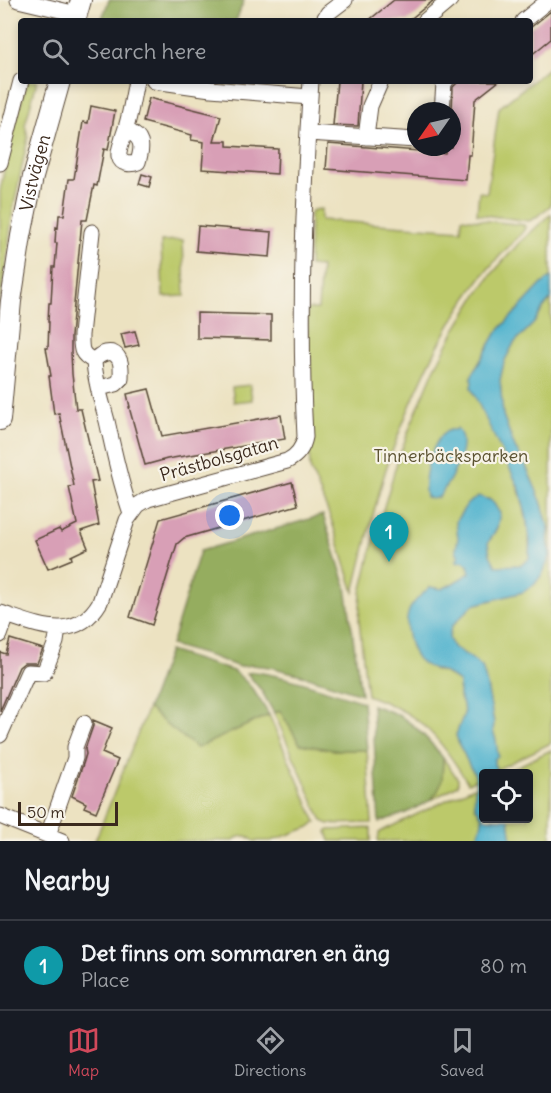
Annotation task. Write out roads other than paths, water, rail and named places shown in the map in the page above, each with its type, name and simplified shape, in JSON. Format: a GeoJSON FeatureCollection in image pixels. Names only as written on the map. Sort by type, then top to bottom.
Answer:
{"type":"FeatureCollection","features":[{"type":"Feature","properties":{"kind":"main road","name":"Vistvägen"},"geometry":{"type":"LineString","coordinates":[[0,420],[11,301],[21,236],[33,177],[59,84]]}},
{"type":"Feature","properties":{"kind":"street"},"geometry":{"type":"LineString","coordinates":[[18,0],[42,9],[78,12]]}},
{"type":"Feature","properties":{"kind":"street"},"geometry":{"type":"LineString","coordinates":[[325,18],[345,0]]}},
{"type":"Feature","properties":{"kind":"street"},"geometry":{"type":"LineString","coordinates":[[429,18],[450,0]]}},
{"type":"Feature","properties":{"kind":"street"},"geometry":{"type":"LineString","coordinates":[[526,18],[539,3]]}},
{"type":"Feature","properties":{"kind":"street","name":"Vistvägen"},"geometry":{"type":"LineString","coordinates":[[1,154],[20,84]]}},
{"type":"Feature","properties":{"kind":"street"},"geometry":{"type":"LineString","coordinates":[[126,130],[135,84]]}},
{"type":"Feature","properties":{"kind":"street"},"geometry":{"type":"LineString","coordinates":[[175,84],[211,89],[311,89]]}},
{"type":"Feature","properties":{"kind":"street"},"geometry":{"type":"LineString","coordinates":[[366,136],[370,106],[380,84]]}},
{"type":"Feature","properties":{"kind":"street"},"geometry":{"type":"LineString","coordinates":[[443,102],[444,84]]}},
{"type":"Feature","properties":{"kind":"street","name":"Prästbolsgatan"},"geometry":{"type":"LineString","coordinates":[[131,513],[138,505],[148,500],[287,461],[293,458],[301,448],[305,437],[302,350],[303,228],[311,89]]}},
{"type":"Feature","properties":{"kind":"street"},"geometry":{"type":"LineString","coordinates":[[309,133],[407,139]]}},
{"type":"Feature","properties":{"kind":"street"},"geometry":{"type":"LineString","coordinates":[[92,232],[81,348],[85,357],[93,361]]}},
{"type":"Feature","properties":{"kind":"street"},"geometry":{"type":"LineString","coordinates":[[93,361],[102,353],[114,353],[119,359],[121,368],[121,379],[116,384],[99,388]]}},
{"type":"Feature","properties":{"kind":"street"},"geometry":{"type":"LineString","coordinates":[[0,635],[3,614],[58,629],[72,627],[81,622],[97,607],[131,513],[124,493],[93,361]]}},
{"type":"Feature","properties":{"kind":"street"},"geometry":{"type":"LineString","coordinates":[[0,735],[28,672],[44,673],[56,642],[58,629]]}},
{"type":"Feature","properties":{"kind":"street"},"geometry":{"type":"LineString","coordinates":[[0,816],[57,839],[75,758],[75,747],[84,723]]}},
{"type":"Feature","properties":{"kind":"water"},"geometry":{"type":"Polygon","coordinates":[[[551,277],[551,299],[534,323],[514,343],[504,362],[500,380],[503,415],[515,448],[525,464],[541,501],[549,528],[550,556],[543,573],[535,584],[523,592],[473,605],[451,627],[449,638],[453,647],[482,667],[494,723],[493,731],[498,756],[494,759],[496,769],[479,769],[479,812],[475,804],[475,775],[456,735],[464,714],[459,696],[459,682],[445,673],[424,665],[417,658],[410,645],[407,620],[413,604],[430,587],[442,589],[470,573],[468,565],[456,560],[459,557],[456,550],[458,538],[456,521],[467,504],[479,496],[492,501],[500,513],[497,528],[488,543],[490,555],[496,566],[521,565],[529,559],[530,542],[520,490],[471,388],[471,377],[497,332],[551,277]]]}},
{"type":"Feature","properties":{"kind":"water"},"geometry":{"type":"Polygon","coordinates":[[[457,428],[462,444],[458,463],[439,497],[432,499],[426,497],[426,475],[433,449],[442,435],[457,428]]]}},
{"type":"Feature","properties":{"kind":"water"},"geometry":{"type":"Polygon","coordinates":[[[482,823],[510,823],[512,841],[475,841],[482,823]]]}},
{"type":"Feature","properties":{"kind":"place","name":"Det finns om sommaren en äng"},"geometry":{"type":"Point","coordinates":[389,562]}},
{"type":"Feature","properties":{"kind":"park label","name":"Tinnerbäcksparken"},"geometry":{"type":"Point","coordinates":[451,456]}}]}
